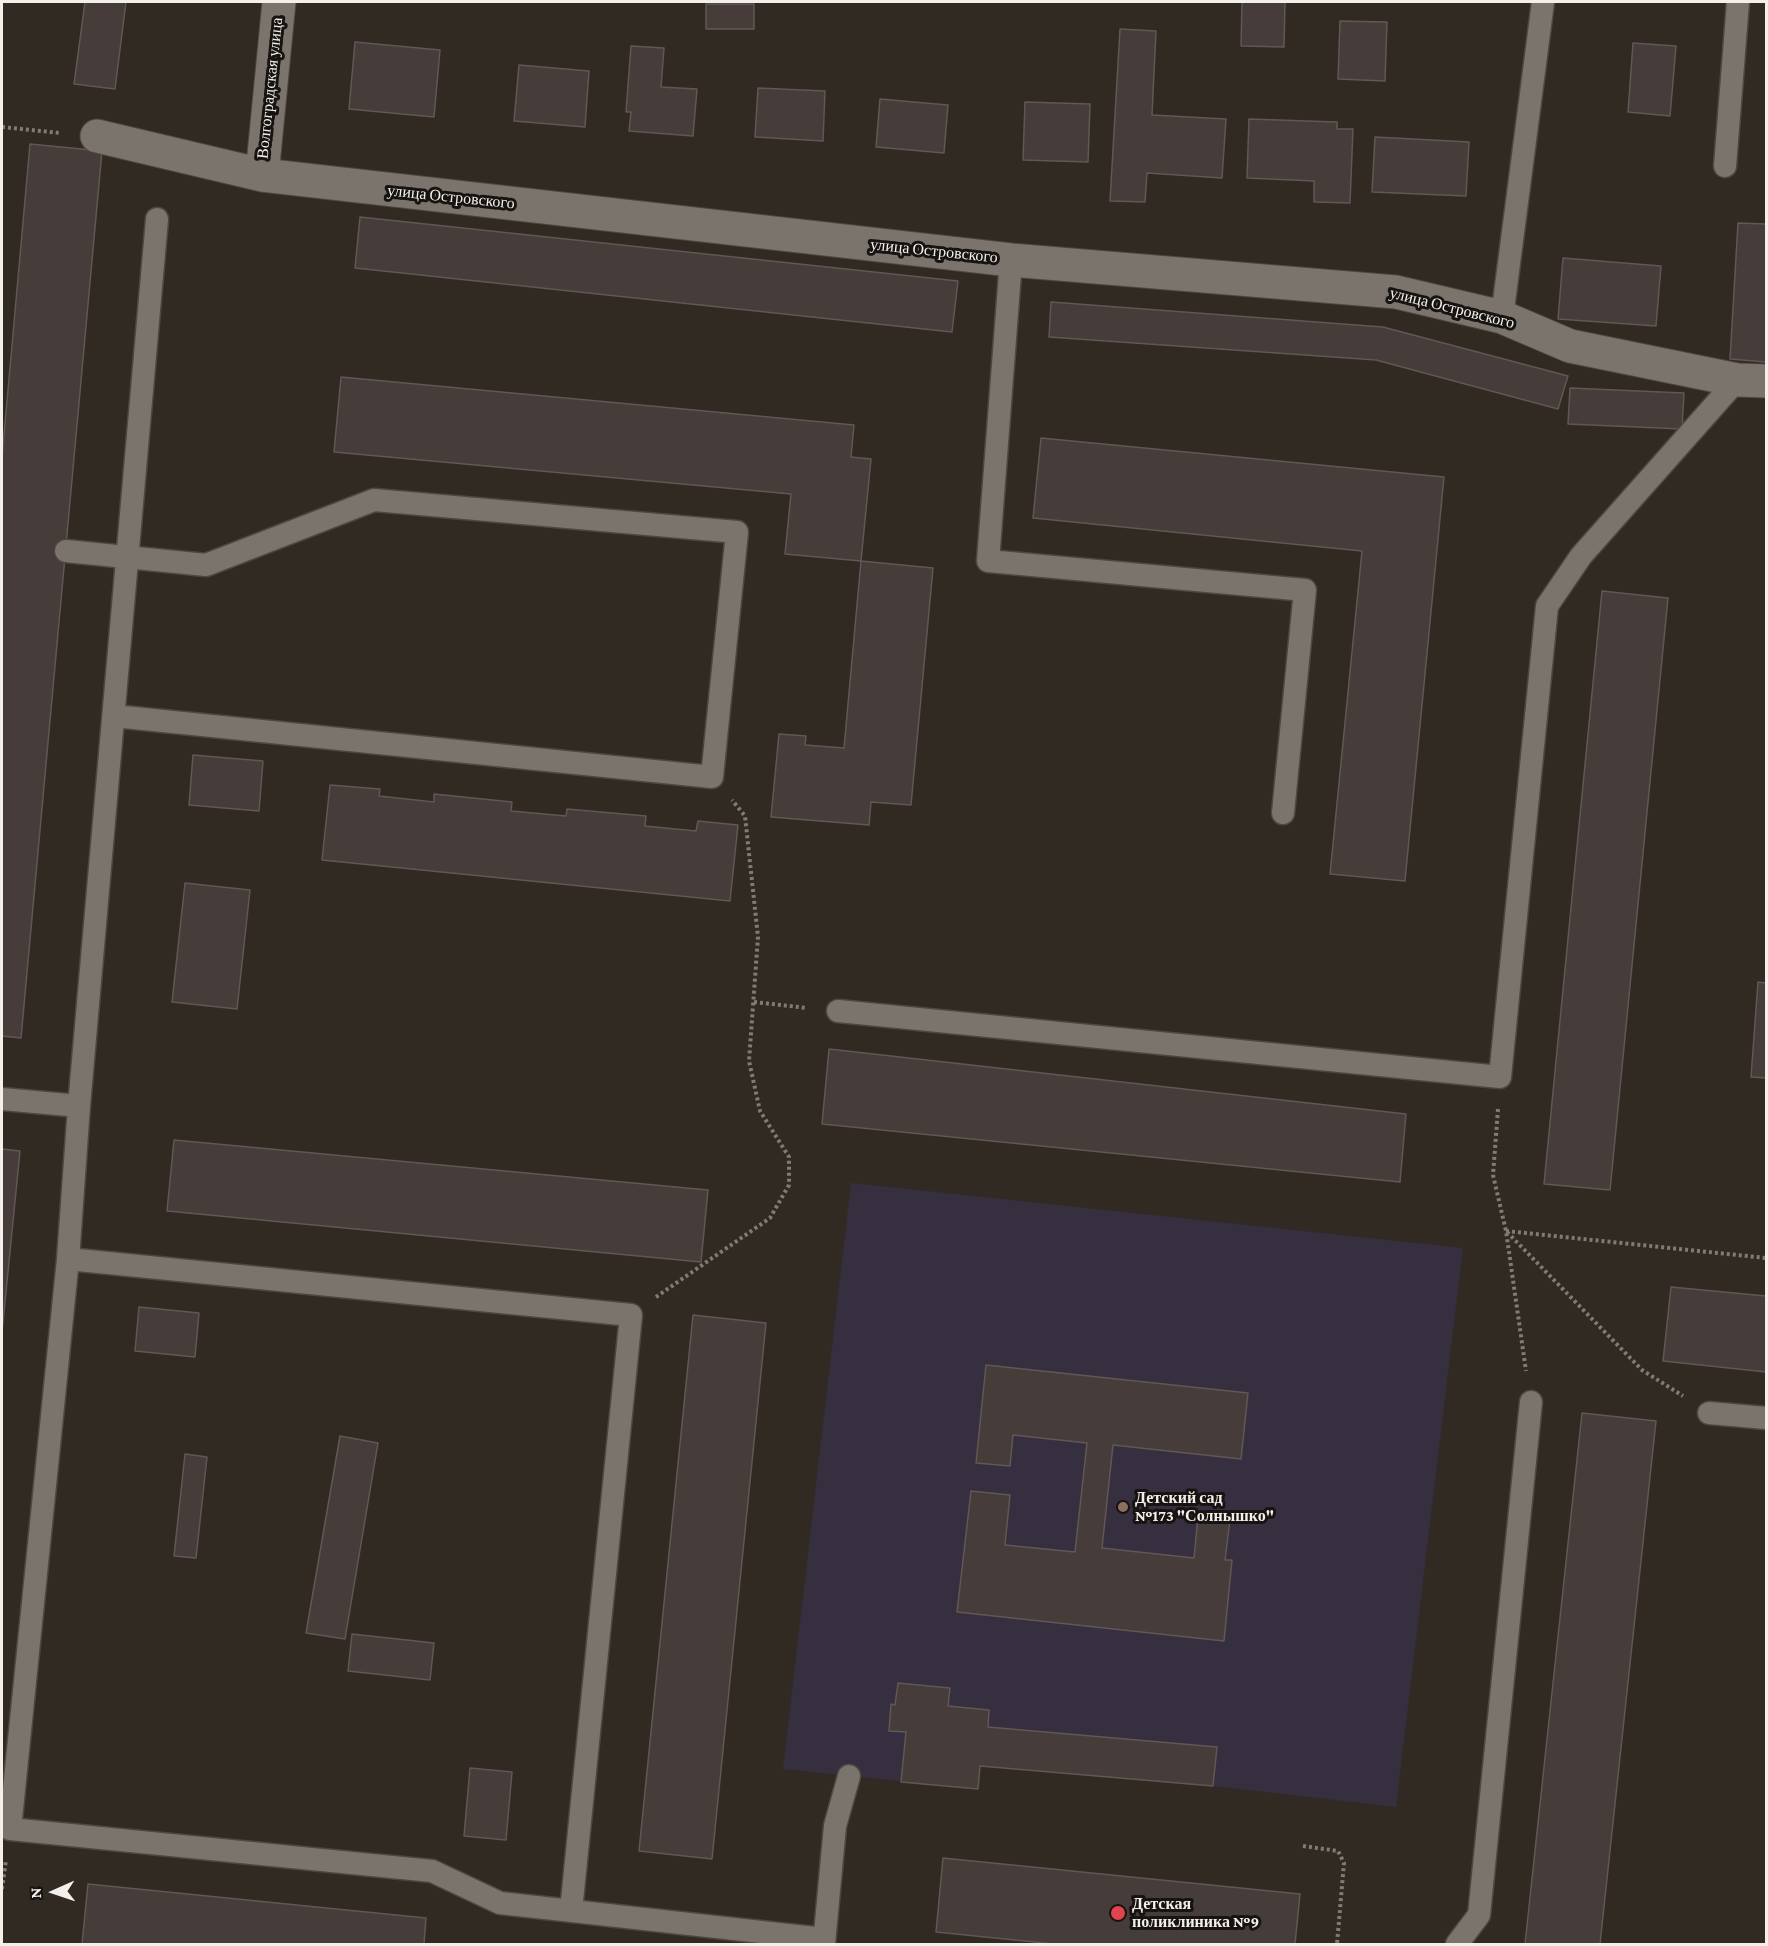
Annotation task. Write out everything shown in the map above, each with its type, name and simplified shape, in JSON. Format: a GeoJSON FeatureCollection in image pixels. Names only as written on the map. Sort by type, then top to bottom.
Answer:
{"type":"FeatureCollection","features":[{"type":"Feature","properties":{"kind":"street","name":"Волгоградская улица"},"geometry":{"type":"LineString","coordinates":[[262,175],[279,2]]}},
{"type":"Feature","properties":{"kind":"street","name":"улица Островского"},"geometry":{"type":"LineString","coordinates":[[97,136],[262,175],[1011,260],[1396,292],[1502,317],[1570,346],[1752,381]]}},
{"type":"Feature","properties":{"kind":"lane"},"geometry":{"type":"LineString","coordinates":[[1502,317],[1543,2]]}},
{"type":"Feature","properties":{"kind":"lane"},"geometry":{"type":"LineString","coordinates":[[1725,166],[1738,2]]}},
{"type":"Feature","properties":{"kind":"lane"},"geometry":{"type":"LineString","coordinates":[[157,219],[79,1106],[68,1258],[10,1829],[432,1871],[500,1903],[824,1942],[835,1826],[849,1776]]}},
{"type":"Feature","properties":{"kind":"lane"},"geometry":{"type":"LineString","coordinates":[[1011,260],[988,561],[1305,590],[1282,813]]}},
{"type":"Feature","properties":{"kind":"lane"},"geometry":{"type":"LineString","coordinates":[[838,1011],[1500,1077],[1547,606],[1581,556],[1752,381]]}},
{"type":"Feature","properties":{"kind":"lane"},"geometry":{"type":"LineString","coordinates":[[66,551],[206,565],[374,500],[737,532],[712,777],[114,716]]}},
{"type":"Feature","properties":{"kind":"lane"},"geometry":{"type":"LineString","coordinates":[[2,1099],[79,1106]]}},
{"type":"Feature","properties":{"kind":"lane"},"geometry":{"type":"LineString","coordinates":[[68,1258],[630,1314],[571,1911]]}},
{"type":"Feature","properties":{"kind":"lane"},"geometry":{"type":"LineString","coordinates":[[1457,1944],[1479,1915],[1531,1402]]}},
{"type":"Feature","properties":{"kind":"lane"},"geometry":{"type":"LineString","coordinates":[[1709,1413],[1767,1418]]}},
{"type":"Feature","properties":{"kind":"path"},"geometry":{"type":"LineString","coordinates":[[2,127],[97,136]]}},
{"type":"Feature","properties":{"kind":"path"},"geometry":{"type":"LineString","coordinates":[[630,1314],[724,1252],[770,1218],[789,1185],[789,1157],[760,1111],[749,1062],[758,937],[745,816],[712,777]]}},
{"type":"Feature","properties":{"kind":"path"},"geometry":{"type":"LineString","coordinates":[[754,1002],[838,1011]]}},
{"type":"Feature","properties":{"kind":"path"},"geometry":{"type":"LineString","coordinates":[[1500,1077],[1493,1175],[1506,1231],[1531,1402]]}},
{"type":"Feature","properties":{"kind":"path"},"geometry":{"type":"LineString","coordinates":[[1506,1231],[1767,1258]]}},
{"type":"Feature","properties":{"kind":"path"},"geometry":{"type":"LineString","coordinates":[[1506,1231],[1642,1370],[1709,1413]]}},
{"type":"Feature","properties":{"kind":"path"},"geometry":{"type":"LineString","coordinates":[[1303,1846],[1338,1851],[1344,1863],[1337,1944]]}},
{"type":"Feature","properties":{"kind":"shaded area","name":"Детский сад №173 \"Солнышко\""},"geometry":{"type":"Polygon","coordinates":[[[851,1183],[1463,1248],[1396,1807],[1213,1786],[981,1766],[978,1789],[783,1769],[851,1183]]]}},
{"type":"Feature","properties":{"kind":"building"},"geometry":{"type":"Polygon","coordinates":[[[85,2],[126,2],[115,89],[74,84],[85,2]]]}},
{"type":"Feature","properties":{"kind":"building"},"geometry":{"type":"Polygon","coordinates":[[[1242,2],[1285,2],[1284,47],[1241,46],[1242,2]]]}},
{"type":"Feature","properties":{"kind":"building"},"geometry":{"type":"Polygon","coordinates":[[[706,4],[754,4],[754,29],[706,29],[706,4]]]}},
{"type":"Feature","properties":{"kind":"building"},"geometry":{"type":"Polygon","coordinates":[[[1340,21],[1387,22],[1385,81],[1338,79],[1340,21]]]}},
{"type":"Feature","properties":{"kind":"building"},"geometry":{"type":"Polygon","coordinates":[[[1120,29],[1156,31],[1152,115],[1226,119],[1222,178],[1147,173],[1145,202],[1110,201],[1120,29]]]}},
{"type":"Feature","properties":{"kind":"building"},"geometry":{"type":"Polygon","coordinates":[[[355,42],[440,50],[434,117],[349,109],[355,42]]]}},
{"type":"Feature","properties":{"kind":"building"},"geometry":{"type":"Polygon","coordinates":[[[1633,43],[1676,46],[1670,116],[1628,112],[1633,43]]]}},
{"type":"Feature","properties":{"kind":"building"},"geometry":{"type":"Polygon","coordinates":[[[631,46],[664,48],[661,87],[697,89],[693,136],[629,131],[631,112],[626,112],[631,46]]]}},
{"type":"Feature","properties":{"kind":"building"},"geometry":{"type":"Polygon","coordinates":[[[519,65],[589,71],[585,127],[514,121],[519,65]]]}},
{"type":"Feature","properties":{"kind":"building"},"geometry":{"type":"Polygon","coordinates":[[[758,88],[825,91],[823,141],[755,137],[758,88]]]}},
{"type":"Feature","properties":{"kind":"building"},"geometry":{"type":"Polygon","coordinates":[[[880,99],[948,105],[944,153],[876,147],[880,99]]]}},
{"type":"Feature","properties":{"kind":"building"},"geometry":{"type":"Polygon","coordinates":[[[1025,102],[1090,104],[1088,162],[1023,160],[1025,102]]]}},
{"type":"Feature","properties":{"kind":"building"},"geometry":{"type":"Polygon","coordinates":[[[1249,119],[1337,122],[1337,129],[1353,129],[1350,203],[1314,202],[1314,181],[1247,178],[1249,119]]]}},
{"type":"Feature","properties":{"kind":"building"},"geometry":{"type":"Polygon","coordinates":[[[1375,137],[1469,142],[1466,196],[1372,192],[1375,137]]]}},
{"type":"Feature","properties":{"kind":"building"},"geometry":{"type":"Polygon","coordinates":[[[30,144],[102,151],[21,1038],[2,1036],[2,457],[30,144]]]}},
{"type":"Feature","properties":{"kind":"building"},"geometry":{"type":"Polygon","coordinates":[[[360,217],[958,281],[952,332],[355,268],[360,217]]]}},
{"type":"Feature","properties":{"kind":"building"},"geometry":{"type":"Polygon","coordinates":[[[1738,223],[1766,224],[1766,362],[1730,359],[1738,223]]]}},
{"type":"Feature","properties":{"kind":"building"},"geometry":{"type":"Polygon","coordinates":[[[1563,258],[1661,266],[1656,326],[1558,319],[1563,258]]]}},
{"type":"Feature","properties":{"kind":"building"},"geometry":{"type":"Polygon","coordinates":[[[1051,302],[1383,327],[1568,376],[1558,409],[1376,360],[1049,337],[1051,302]]]}},
{"type":"Feature","properties":{"kind":"building"},"geometry":{"type":"Polygon","coordinates":[[[341,377],[854,425],[851,457],[871,459],[861,561],[785,554],[791,494],[334,452],[341,377]]]}},
{"type":"Feature","properties":{"kind":"building"},"geometry":{"type":"Polygon","coordinates":[[[1570,388],[1684,393],[1682,429],[1568,424],[1570,388]]]}},
{"type":"Feature","properties":{"kind":"building"},"geometry":{"type":"Polygon","coordinates":[[[1041,438],[1444,477],[1405,881],[1330,874],[1362,551],[1033,518],[1041,438]]]}},
{"type":"Feature","properties":{"kind":"building"},"geometry":{"type":"Polygon","coordinates":[[[861,561],[933,568],[911,805],[871,802],[869,825],[771,817],[779,734],[806,736],[805,745],[844,748],[861,561]]]}},
{"type":"Feature","properties":{"kind":"building"},"geometry":{"type":"Polygon","coordinates":[[[1602,591],[1668,598],[1610,1190],[1544,1184],[1602,591]]]}},
{"type":"Feature","properties":{"kind":"building"},"geometry":{"type":"Polygon","coordinates":[[[193,755],[263,761],[259,811],[189,805],[193,755]]]}},
{"type":"Feature","properties":{"kind":"building"},"geometry":{"type":"Polygon","coordinates":[[[330,785],[380,789],[379,796],[434,802],[434,794],[512,802],[511,811],[566,816],[567,809],[646,816],[645,826],[696,831],[698,821],[738,825],[730,901],[322,860],[330,785]]]}},
{"type":"Feature","properties":{"kind":"building"},"geometry":{"type":"Polygon","coordinates":[[[185,883],[250,890],[237,1009],[172,1002],[185,883]]]}},
{"type":"Feature","properties":{"kind":"building"},"geometry":{"type":"Polygon","coordinates":[[[1758,982],[1766,983],[1766,1078],[1751,1077],[1758,982]]]}},
{"type":"Feature","properties":{"kind":"building"},"geometry":{"type":"Polygon","coordinates":[[[829,1049],[1406,1114],[1400,1182],[822,1124],[829,1049]]]}},
{"type":"Feature","properties":{"kind":"building"},"geometry":{"type":"Polygon","coordinates":[[[174,1140],[708,1190],[701,1262],[167,1211],[174,1140]]]}},
{"type":"Feature","properties":{"kind":"building"},"geometry":{"type":"Polygon","coordinates":[[[2,1149],[20,1151],[2,1332],[2,1149]]]}},
{"type":"Feature","properties":{"kind":"building"},"geometry":{"type":"Polygon","coordinates":[[[1671,1287],[1766,1296],[1766,1372],[1663,1361],[1671,1287]]]}},
{"type":"Feature","properties":{"kind":"building"},"geometry":{"type":"Polygon","coordinates":[[[139,1307],[199,1313],[195,1357],[135,1351],[139,1307]]]}},
{"type":"Feature","properties":{"kind":"building"},"geometry":{"type":"Polygon","coordinates":[[[693,1315],[766,1323],[712,1859],[639,1851],[693,1315]]]}},
{"type":"Feature","properties":{"kind":"building"},"geometry":{"type":"Polygon","coordinates":[[[986,1365],[1248,1393],[1241,1459],[1113,1445],[1102,1548],[1194,1558],[1198,1517],[1230,1520],[1225,1560],[1232,1560],[1224,1641],[957,1612],[971,1491],[1010,1495],[1005,1545],[1075,1552],[1087,1443],[1013,1435],[1010,1466],[976,1463],[986,1365]]]}},
{"type":"Feature","properties":{"kind":"building"},"geometry":{"type":"Polygon","coordinates":[[[1582,1413],[1656,1421],[1600,1944],[1525,1944],[1582,1413]]]}},
{"type":"Feature","properties":{"kind":"building"},"geometry":{"type":"Polygon","coordinates":[[[340,1436],[378,1443],[345,1639],[306,1633],[340,1436]]]}},
{"type":"Feature","properties":{"kind":"building"},"geometry":{"type":"Polygon","coordinates":[[[185,1454],[207,1457],[196,1558],[174,1556],[185,1454]]]}},
{"type":"Feature","properties":{"kind":"building"},"geometry":{"type":"Polygon","coordinates":[[[352,1634],[434,1643],[430,1680],[348,1671],[352,1634]]]}},
{"type":"Feature","properties":{"kind":"building"},"geometry":{"type":"Polygon","coordinates":[[[898,1683],[950,1688],[948,1706],[989,1710],[988,1727],[1217,1747],[1213,1786],[980,1766],[978,1789],[901,1782],[906,1732],[889,1731],[891,1704],[895,1705],[898,1683]]]}},
{"type":"Feature","properties":{"kind":"building"},"geometry":{"type":"Polygon","coordinates":[[[470,1768],[512,1772],[506,1840],[464,1836],[470,1768]]]}},
{"type":"Feature","properties":{"kind":"building","name":"Детская поликлиника №9"},"geometry":{"type":"Polygon","coordinates":[[[943,1858],[1300,1894],[1295,1944],[1054,1944],[936,1932],[943,1858]]]}},
{"type":"Feature","properties":{"kind":"building"},"geometry":{"type":"Polygon","coordinates":[[[88,1884],[426,1918],[424,1944],[82,1944],[88,1884]]]}},
{"type":"Feature","properties":{"kind":"place","name":"Детский сад №173 \"Солнышко\""},"geometry":{"type":"Point","coordinates":[1123,1507]}},
{"type":"Feature","properties":{"kind":"place","name":"Детская поликлиника №9"},"geometry":{"type":"Point","coordinates":[1118,1913]}}]}
